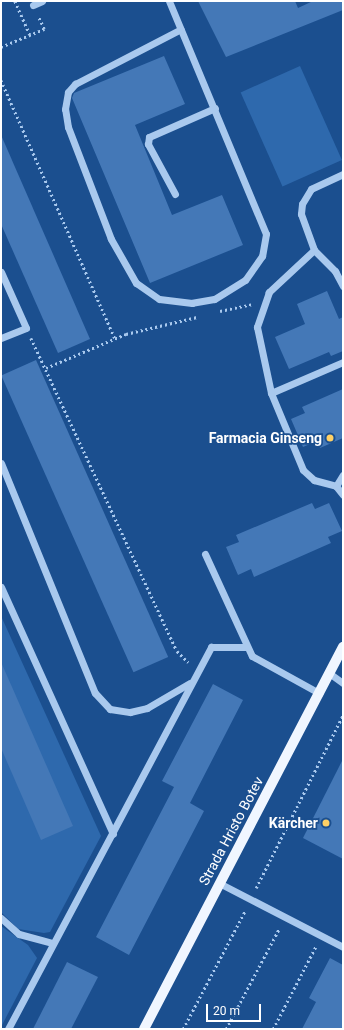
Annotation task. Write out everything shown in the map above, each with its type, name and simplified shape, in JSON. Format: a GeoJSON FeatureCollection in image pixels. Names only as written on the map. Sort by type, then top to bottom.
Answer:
{"type":"FeatureCollection","features":[{"type":"Feature","properties":{"kind":"main road","name":"Strada Hristo Botev"},"geometry":{"type":"LineString","coordinates":[[144,1029],[343,647]]}},
{"type":"Feature","properties":{"kind":"lane"},"geometry":{"type":"LineString","coordinates":[[33,4],[42,1]]}},
{"type":"Feature","properties":{"kind":"lane"},"geometry":{"type":"LineString","coordinates":[[169,1],[265,229],[264,251],[250,275],[214,299],[184,303],[159,299],[136,283],[112,239],[68,127],[66,100],[75,84],[181,30]]}},
{"type":"Feature","properties":{"kind":"lane"},"geometry":{"type":"LineString","coordinates":[[175,194],[148,144],[150,137],[215,108]]}},
{"type":"Feature","properties":{"kind":"lane"},"geometry":{"type":"LineString","coordinates":[[343,174],[312,189],[302,204],[301,214],[314,250],[335,271],[343,286]]}},
{"type":"Feature","properties":{"kind":"lane"},"geometry":{"type":"LineString","coordinates":[[314,250],[264,301],[257,327],[271,393],[308,476],[336,486],[343,495]]}},
{"type":"Feature","properties":{"kind":"lane"},"geometry":{"type":"LineString","coordinates":[[1,272],[26,328],[1,338]]}},
{"type":"Feature","properties":{"kind":"lane"},"geometry":{"type":"LineString","coordinates":[[271,393],[343,362]]}},
{"type":"Feature","properties":{"kind":"lane"},"geometry":{"type":"LineString","coordinates":[[1,463],[95,693],[110,709],[130,712],[147,708],[190,683]]}},
{"type":"Feature","properties":{"kind":"lane"},"geometry":{"type":"LineString","coordinates":[[336,486],[343,475]]}},
{"type":"Feature","properties":{"kind":"lane"},"geometry":{"type":"LineString","coordinates":[[205,554],[246,647],[260,663],[319,693]]}},
{"type":"Feature","properties":{"kind":"lane"},"geometry":{"type":"LineString","coordinates":[[1,587],[113,834]]}},
{"type":"Feature","properties":{"kind":"lane"},"geometry":{"type":"LineString","coordinates":[[8,1029],[113,834],[190,683],[212,647],[246,647]]}},
{"type":"Feature","properties":{"kind":"lane"},"geometry":{"type":"LineString","coordinates":[[329,673],[343,683]]}},
{"type":"Feature","properties":{"kind":"lane"},"geometry":{"type":"LineString","coordinates":[[219,883],[343,947]]}},
{"type":"Feature","properties":{"kind":"lane"},"geometry":{"type":"LineString","coordinates":[[1,918],[19,934],[53,943]]}},
{"type":"Feature","properties":{"kind":"path"},"geometry":{"type":"LineString","coordinates":[[15,1],[30,35]]}},
{"type":"Feature","properties":{"kind":"path"},"geometry":{"type":"LineString","coordinates":[[1,47],[44,29]]}},
{"type":"Feature","properties":{"kind":"path"},"geometry":{"type":"LineString","coordinates":[[1,80],[115,338]]}},
{"type":"Feature","properties":{"kind":"path"},"geometry":{"type":"LineString","coordinates":[[218,312],[264,301]]}},
{"type":"Feature","properties":{"kind":"path"},"geometry":{"type":"LineString","coordinates":[[46,368],[115,338],[203,315]]}},
{"type":"Feature","properties":{"kind":"path"},"geometry":{"type":"LineString","coordinates":[[26,328],[177,651],[200,667]]}},
{"type":"Feature","properties":{"kind":"path"},"geometry":{"type":"LineString","coordinates":[[183,1029],[251,899],[343,715]]}},
{"type":"Feature","properties":{"kind":"path"},"geometry":{"type":"LineString","coordinates":[[226,1029],[286,917]]}},
{"type":"Feature","properties":{"kind":"path"},"geometry":{"type":"LineString","coordinates":[[273,1029],[322,936]]}},
{"type":"Feature","properties":{"kind":"shaded area"},"geometry":{"type":"Polygon","coordinates":[[[300,66],[342,160],[283,187],[241,92],[300,66]]]}},
{"type":"Feature","properties":{"kind":"shaded area"},"geometry":{"type":"Polygon","coordinates":[[[1,616],[101,836],[50,932],[44,933],[18,929],[1,912],[1,616]]]}},
{"type":"Feature","properties":{"kind":"shaded area"},"geometry":{"type":"Polygon","coordinates":[[[1,926],[28,945],[37,958],[1,1027],[1,926]]]}},
{"type":"Feature","properties":{"kind":"building"},"geometry":{"type":"Polygon","coordinates":[[[198,1],[295,1],[298,8],[313,1],[343,1],[343,10],[226,57],[198,1]]]}},
{"type":"Feature","properties":{"kind":"building"},"geometry":{"type":"Polygon","coordinates":[[[164,56],[185,104],[135,125],[172,215],[222,195],[243,245],[150,283],[72,98],[74,93],[164,56]]]}},
{"type":"Feature","properties":{"kind":"building"},"geometry":{"type":"Polygon","coordinates":[[[1,135],[90,339],[58,353],[1,224],[1,135]]]}},
{"type":"Feature","properties":{"kind":"building"},"geometry":{"type":"Polygon","coordinates":[[[327,291],[339,319],[343,317],[343,351],[331,356],[329,352],[289,369],[275,337],[305,324],[297,304],[327,291]]]}},
{"type":"Feature","properties":{"kind":"building"},"geometry":{"type":"Polygon","coordinates":[[[36,360],[168,657],[133,672],[1,375],[36,360]]]}},
{"type":"Feature","properties":{"kind":"building"},"geometry":{"type":"Polygon","coordinates":[[[343,389],[343,438],[320,448],[317,441],[303,447],[291,419],[305,413],[302,407],[343,389]]]}},
{"type":"Feature","properties":{"kind":"building"},"geometry":{"type":"Polygon","coordinates":[[[312,503],[315,509],[329,503],[342,531],[328,537],[331,543],[254,577],[251,569],[238,575],[226,547],[239,542],[236,535],[312,503]]]}},
{"type":"Feature","properties":{"kind":"building"},"geometry":{"type":"Polygon","coordinates":[[[1,662],[73,826],[41,840],[1,748],[1,662]]]}},
{"type":"Feature","properties":{"kind":"building"},"geometry":{"type":"Polygon","coordinates":[[[213,684],[243,700],[190,803],[204,811],[129,955],[96,937],[174,787],[162,781],[213,684]]]}},
{"type":"Feature","properties":{"kind":"building"},"geometry":{"type":"Polygon","coordinates":[[[343,759],[343,859],[303,838],[343,759]]]}},
{"type":"Feature","properties":{"kind":"building"},"geometry":{"type":"Polygon","coordinates":[[[330,958],[343,965],[343,1029],[302,1029],[316,1002],[309,998],[330,958]]]}},
{"type":"Feature","properties":{"kind":"building"},"geometry":{"type":"Polygon","coordinates":[[[67,962],[98,977],[71,1029],[33,1029],[67,962]]]}},
{"type":"Feature","properties":{"kind":"place","name":"Farmacia Ginseng"},"geometry":{"type":"Point","coordinates":[330,438]}},
{"type":"Feature","properties":{"kind":"place","name":"Kärcher"},"geometry":{"type":"Point","coordinates":[326,823]}}]}
